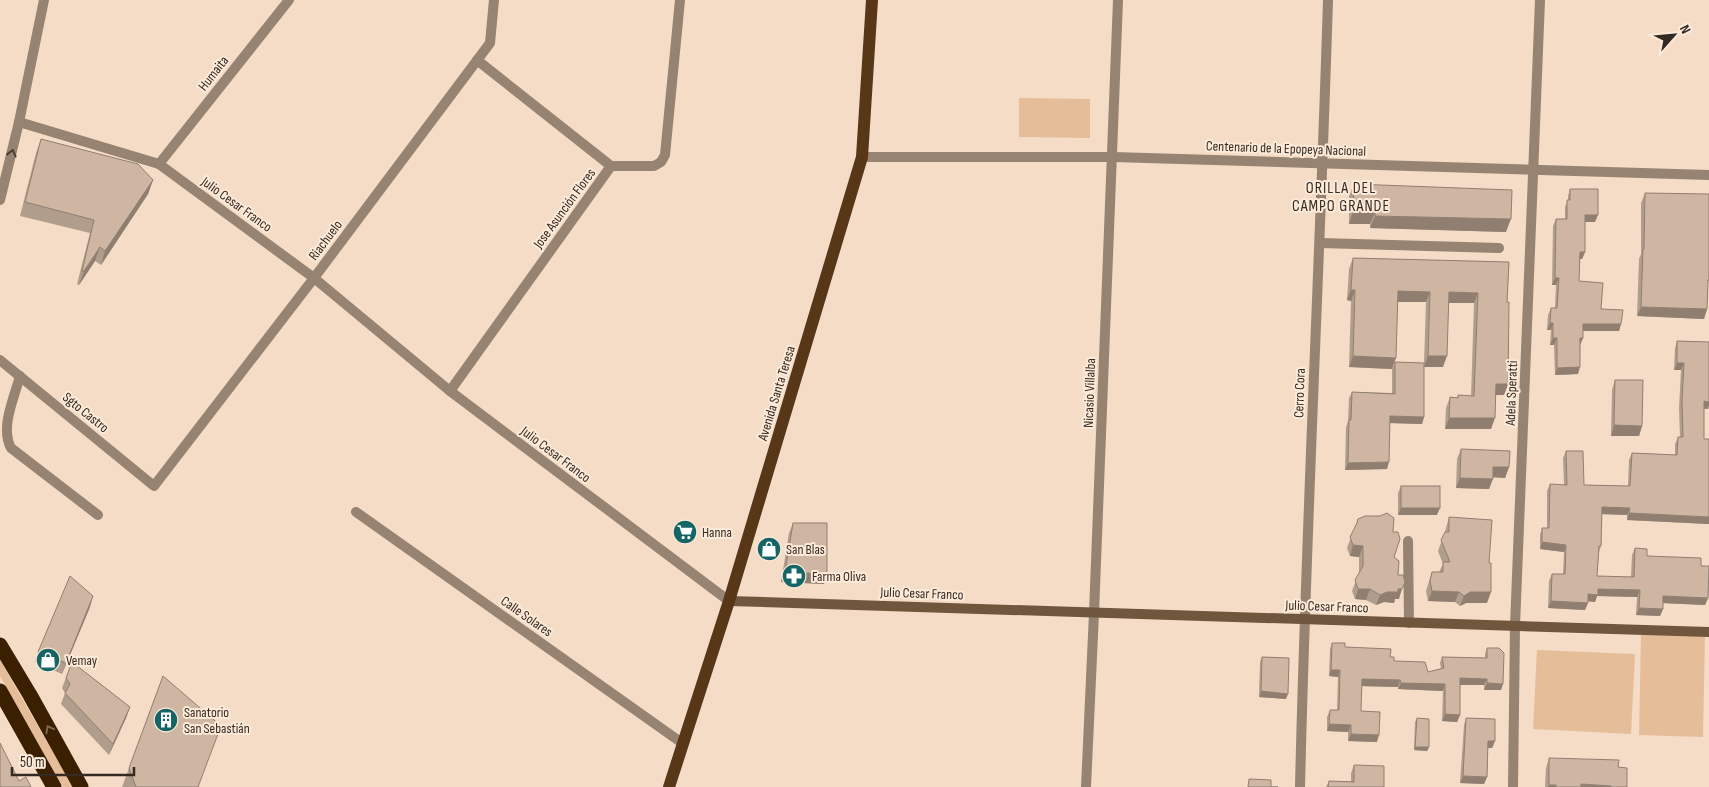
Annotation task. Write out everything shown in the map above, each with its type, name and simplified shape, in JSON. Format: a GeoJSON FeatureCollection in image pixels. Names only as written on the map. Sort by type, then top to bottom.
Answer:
{"type":"FeatureCollection","features":[{"type":"Feature","properties":{"kind":"highway"},"geometry":{"type":"LineString","coordinates":[[0,645],[82,787]]}},
{"type":"Feature","properties":{"kind":"highway"},"geometry":{"type":"LineString","coordinates":[[0,691],[54,787]]}},
{"type":"Feature","properties":{"kind":"main road","name":"Avenida Santa Teresa"},"geometry":{"type":"LineString","coordinates":[[669,787],[729,601],[862,157],[872,0]]}},
{"type":"Feature","properties":{"kind":"street"},"geometry":{"type":"LineString","coordinates":[[0,200],[19,122],[44,0]]}},
{"type":"Feature","properties":{"kind":"street","name":"Humaita"},"geometry":{"type":"LineString","coordinates":[[159,164],[289,0]]}},
{"type":"Feature","properties":{"kind":"street","name":"Riachuelo"},"geometry":{"type":"LineString","coordinates":[[154,486],[314,278],[490,43],[494,0]]}},
{"type":"Feature","properties":{"kind":"street","name":"Jose Asunción Flores"},"geometry":{"type":"LineString","coordinates":[[450,391],[612,166],[654,166],[660,162],[665,154],[680,0]]}},
{"type":"Feature","properties":{"kind":"street","name":"Nicasio Villalba"},"geometry":{"type":"LineString","coordinates":[[1086,787],[1118,0]]}},
{"type":"Feature","properties":{"kind":"street","name":"Cerro Cora"},"geometry":{"type":"LineString","coordinates":[[1300,787],[1304,619],[1328,0]]}},
{"type":"Feature","properties":{"kind":"street","name":"Adela Speratti"},"geometry":{"type":"LineString","coordinates":[[1512,787],[1514,626],[1540,0]]}},
{"type":"Feature","properties":{"kind":"street"},"geometry":{"type":"LineString","coordinates":[[477,60],[612,166]]}},
{"type":"Feature","properties":{"kind":"street","name":"Julio Cesar Franco"},"geometry":{"type":"LineString","coordinates":[[19,122],[159,164],[314,278],[450,391],[729,601],[1709,632]]}},
{"type":"Feature","properties":{"kind":"street","name":"Centenario de la Epopeya Nacional"},"geometry":{"type":"LineString","coordinates":[[862,157],[1113,157],[1534,168],[1709,175]]}},
{"type":"Feature","properties":{"kind":"street"},"geometry":{"type":"LineString","coordinates":[[1320,243],[1499,248]]}},
{"type":"Feature","properties":{"kind":"street","name":"Sgto Castro"},"geometry":{"type":"LineString","coordinates":[[0,360],[154,486]]}},
{"type":"Feature","properties":{"kind":"street"},"geometry":{"type":"LineString","coordinates":[[20,376],[6,430],[7,440],[12,448],[98,515]]}},
{"type":"Feature","properties":{"kind":"street","name":"Calle Solares"},"geometry":{"type":"LineString","coordinates":[[356,512],[682,743]]}},
{"type":"Feature","properties":{"kind":"street"},"geometry":{"type":"LineString","coordinates":[[1408,541],[1409,623]]}},
{"type":"Feature","properties":{"kind":"shaded area"},"geometry":{"type":"Polygon","coordinates":[[[1019,98],[1090,99],[1090,138],[1019,137],[1019,98]]]}},
{"type":"Feature","properties":{"kind":"shaded area"},"geometry":{"type":"Polygon","coordinates":[[[1641,634],[1705,636],[1703,737],[1639,735],[1641,634]]]}},
{"type":"Feature","properties":{"kind":"shaded area"},"geometry":{"type":"Polygon","coordinates":[[[1537,650],[1635,654],[1631,734],[1533,729],[1537,650]]]}},
{"type":"Feature","properties":{"kind":"shaded area"},"geometry":{"type":"Polygon","coordinates":[[[0,660],[73,787],[63,787],[0,676],[0,660]]]}},
{"type":"Feature","properties":{"kind":"building"},"geometry":{"type":"Polygon","coordinates":[[[41,139],[138,164],[153,180],[105,251],[100,247],[84,271],[82,271],[94,220],[25,202],[41,139]]]}},
{"type":"Feature","properties":{"kind":"building"},"geometry":{"type":"Polygon","coordinates":[[[1354,184],[1512,190],[1511,219],[1375,216],[1375,212],[1353,211],[1354,184]]]}},
{"type":"Feature","properties":{"kind":"building"},"geometry":{"type":"Polygon","coordinates":[[[1570,189],[1598,189],[1598,215],[1585,215],[1585,252],[1580,252],[1579,281],[1603,283],[1601,309],[1623,310],[1621,324],[1583,324],[1583,338],[1580,338],[1580,367],[1557,368],[1557,338],[1553,338],[1553,323],[1550,323],[1551,308],[1557,308],[1559,278],[1555,278],[1556,219],[1567,219],[1567,200],[1570,200],[1570,189]]]}},
{"type":"Feature","properties":{"kind":"building"},"geometry":{"type":"Polygon","coordinates":[[[1645,193],[1709,194],[1707,309],[1641,307],[1645,193]]]}},
{"type":"Feature","properties":{"kind":"building"},"geometry":{"type":"Polygon","coordinates":[[[1353,258],[1509,262],[1507,302],[1509,302],[1508,384],[1496,384],[1495,418],[1449,418],[1450,397],[1458,398],[1458,395],[1474,396],[1478,293],[1449,292],[1447,356],[1428,356],[1430,292],[1398,291],[1396,358],[1353,356],[1355,290],[1351,290],[1353,258]]]}},
{"type":"Feature","properties":{"kind":"building"},"geometry":{"type":"Polygon","coordinates":[[[1677,341],[1709,342],[1709,402],[1704,401],[1704,439],[1709,439],[1709,517],[1629,513],[1630,508],[1602,507],[1601,546],[1599,546],[1597,576],[1634,577],[1635,548],[1647,549],[1647,556],[1701,558],[1701,566],[1709,566],[1708,598],[1663,596],[1663,609],[1639,608],[1640,590],[1598,589],[1598,595],[1588,594],[1588,603],[1551,601],[1552,574],[1565,574],[1566,545],[1542,542],[1542,528],[1549,528],[1550,484],[1567,485],[1566,451],[1583,451],[1584,485],[1630,486],[1632,453],[1677,455],[1678,437],[1683,437],[1684,363],[1677,363],[1677,341]]]}},
{"type":"Feature","properties":{"kind":"building"},"geometry":{"type":"Polygon","coordinates":[[[1395,362],[1424,363],[1424,417],[1390,416],[1389,462],[1348,463],[1352,392],[1395,394],[1395,362]]]}},
{"type":"Feature","properties":{"kind":"building"},"geometry":{"type":"Polygon","coordinates":[[[1615,380],[1643,380],[1642,426],[1614,425],[1615,380]]]}},
{"type":"Feature","properties":{"kind":"building"},"geometry":{"type":"Polygon","coordinates":[[[1461,449],[1510,451],[1509,467],[1493,467],[1493,479],[1460,478],[1461,449]]]}},
{"type":"Feature","properties":{"kind":"building"},"geometry":{"type":"Polygon","coordinates":[[[1401,486],[1440,486],[1440,508],[1401,508],[1401,486]]]}},
{"type":"Feature","properties":{"kind":"building"},"geometry":{"type":"Polygon","coordinates":[[[1387,513],[1394,518],[1393,532],[1398,532],[1400,539],[1394,557],[1399,561],[1398,575],[1403,575],[1405,582],[1402,589],[1398,589],[1398,592],[1387,592],[1380,595],[1370,589],[1358,589],[1355,580],[1363,566],[1363,546],[1353,545],[1350,537],[1358,519],[1365,516],[1380,516],[1387,513]]]}},
{"type":"Feature","properties":{"kind":"building"},"geometry":{"type":"Polygon","coordinates":[[[1449,517],[1492,520],[1489,563],[1491,563],[1491,592],[1470,592],[1464,596],[1459,592],[1432,591],[1430,581],[1432,572],[1443,572],[1443,562],[1450,562],[1441,540],[1445,532],[1449,532],[1449,517]]]}},
{"type":"Feature","properties":{"kind":"building"},"geometry":{"type":"Polygon","coordinates":[[[793,523],[827,523],[827,574],[785,572],[793,523]]]}},
{"type":"Feature","properties":{"kind":"building"},"geometry":{"type":"Polygon","coordinates":[[[70,576],[93,596],[66,663],[38,652],[70,576]]]}},
{"type":"Feature","properties":{"kind":"building"},"geometry":{"type":"Polygon","coordinates":[[[1332,643],[1345,643],[1345,647],[1391,649],[1390,657],[1394,657],[1394,661],[1425,662],[1428,672],[1444,668],[1442,657],[1487,658],[1487,648],[1499,648],[1504,653],[1503,684],[1487,683],[1487,679],[1460,678],[1460,715],[1445,714],[1445,684],[1401,683],[1400,680],[1362,679],[1361,711],[1380,712],[1379,735],[1351,734],[1351,725],[1329,724],[1330,710],[1339,710],[1340,670],[1331,670],[1332,643]]]}},
{"type":"Feature","properties":{"kind":"building"},"geometry":{"type":"Polygon","coordinates":[[[1262,657],[1289,658],[1288,694],[1261,691],[1262,657]]]}},
{"type":"Feature","properties":{"kind":"building"},"geometry":{"type":"Polygon","coordinates":[[[72,662],[130,707],[113,744],[65,693],[70,684],[66,678],[72,662]]]}},
{"type":"Feature","properties":{"kind":"building","name":"Sanatorio San Sebastián"},"geometry":{"type":"Polygon","coordinates":[[[163,676],[221,726],[198,787],[136,787],[129,768],[163,676]]]}},
{"type":"Feature","properties":{"kind":"building"},"geometry":{"type":"Polygon","coordinates":[[[1417,718],[1429,719],[1429,747],[1415,747],[1417,718]]]}},
{"type":"Feature","properties":{"kind":"building"},"geometry":{"type":"Polygon","coordinates":[[[1466,718],[1495,719],[1495,741],[1488,741],[1487,777],[1463,776],[1466,718]]]}},
{"type":"Feature","properties":{"kind":"building"},"geometry":{"type":"Polygon","coordinates":[[[0,743],[19,781],[26,777],[31,787],[0,787],[0,743]]]}},
{"type":"Feature","properties":{"kind":"building"},"geometry":{"type":"Polygon","coordinates":[[[1549,758],[1619,760],[1618,767],[1627,768],[1627,787],[1581,784],[1581,787],[1556,787],[1556,785],[1549,785],[1549,758]]]}},
{"type":"Feature","properties":{"kind":"building"},"geometry":{"type":"Polygon","coordinates":[[[1354,765],[1384,766],[1384,787],[1328,787],[1329,781],[1354,782],[1354,765]]]}},
{"type":"Feature","properties":{"kind":"building"},"geometry":{"type":"Polygon","coordinates":[[[1249,779],[1271,780],[1271,787],[1248,787],[1249,779]]]}},
{"type":"Feature","properties":{"kind":"place","name":"Hanna"},"geometry":{"type":"Point","coordinates":[685,532]}},
{"type":"Feature","properties":{"kind":"place","name":"San Blas"},"geometry":{"type":"Point","coordinates":[769,549]}},
{"type":"Feature","properties":{"kind":"place","name":"Farma Oliva"},"geometry":{"type":"Point","coordinates":[794,576]}},
{"type":"Feature","properties":{"kind":"place","name":"Vemay"},"geometry":{"type":"Point","coordinates":[48,660]}},
{"type":"Feature","properties":{"kind":"place","name":"Sanatorio San Sebastián"},"geometry":{"type":"Point","coordinates":[166,720]}},
{"type":"Feature","properties":{"kind":"district","name":"ORILLA DEL CAMPO GRANDE"},"geometry":{"type":"Point","coordinates":[1341,196]}}]}
